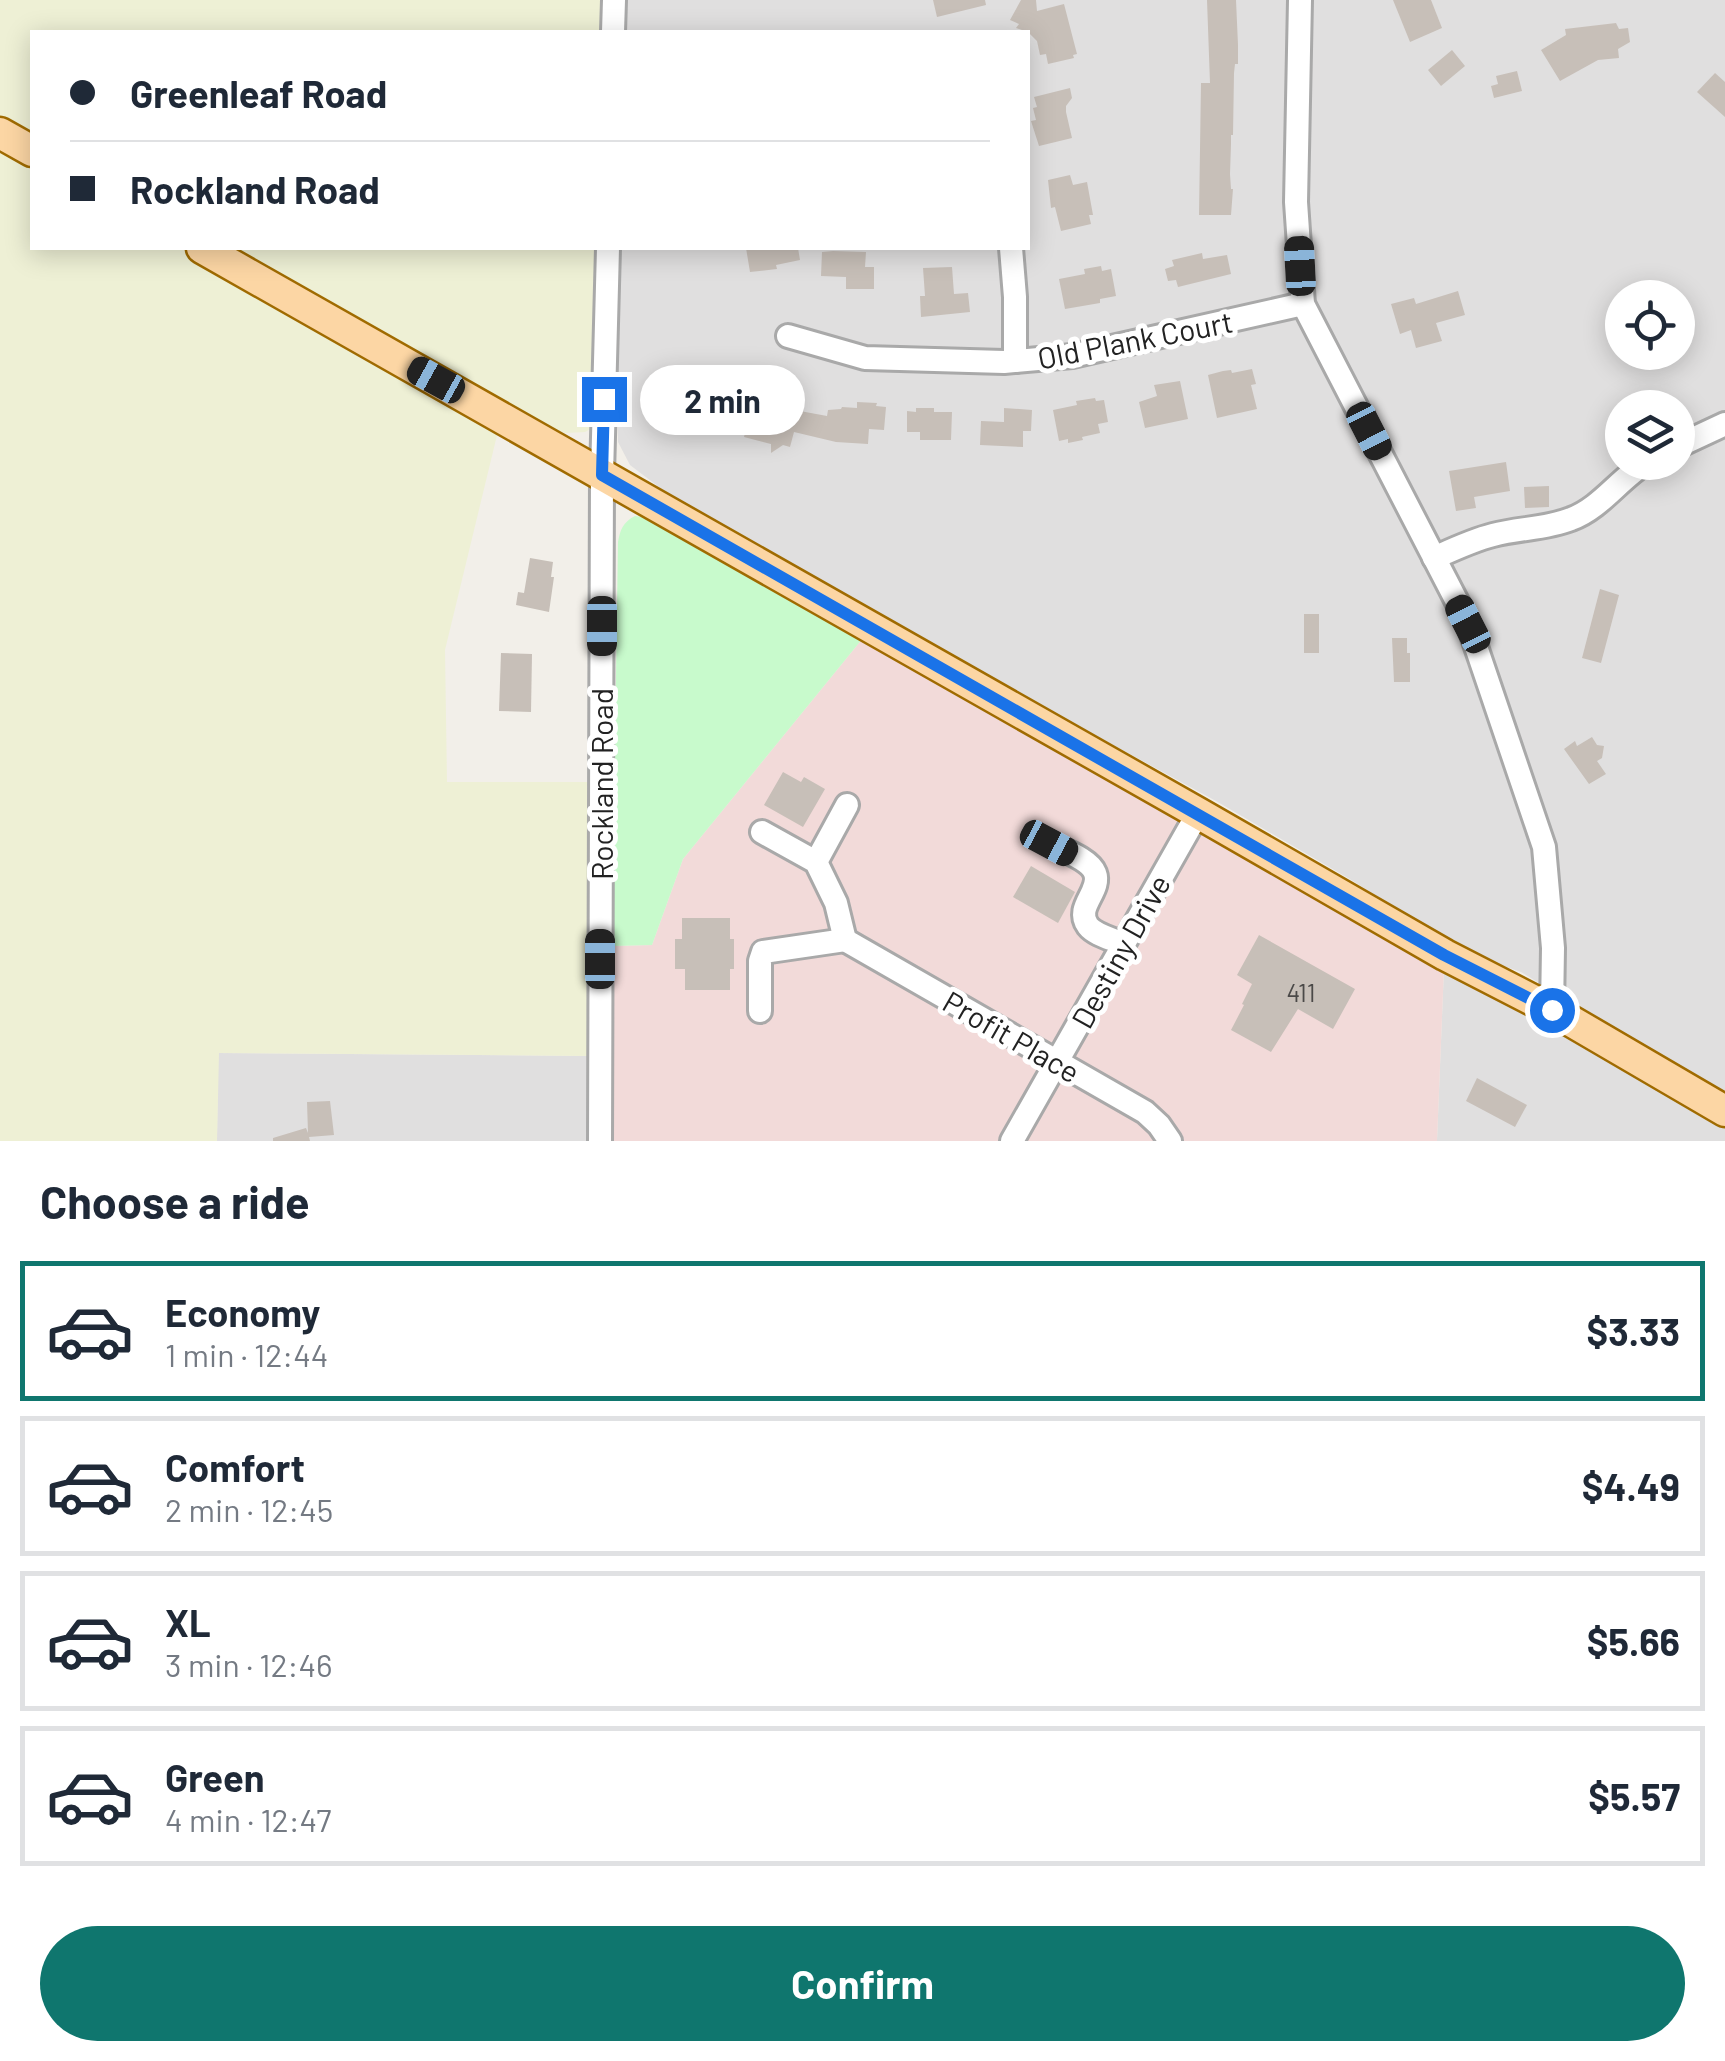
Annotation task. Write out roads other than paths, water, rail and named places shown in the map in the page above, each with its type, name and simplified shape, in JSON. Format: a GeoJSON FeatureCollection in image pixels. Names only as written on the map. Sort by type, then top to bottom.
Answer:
{"type":"FeatureCollection","features":[{"type":"Feature","properties":{"kind":"main road"},"geometry":{"type":"LineString","coordinates":[[0,133],[30,151]]}},
{"type":"Feature","properties":{"kind":"main road"},"geometry":{"type":"LineString","coordinates":[[206,250],[1725,1111]]}},
{"type":"Feature","properties":{"kind":"street"},"geometry":{"type":"LineString","coordinates":[[613,30],[614,0]]}},
{"type":"Feature","properties":{"kind":"street"},"geometry":{"type":"LineString","coordinates":[[1300,0],[1296,202],[1303,304],[1468,624],[1544,847],[1553,948],[1552,1010]]}},
{"type":"Feature","properties":{"kind":"street","name":"Rockland Road"},"geometry":{"type":"LineString","coordinates":[[600,1141],[602,475],[608,250]]}},
{"type":"Feature","properties":{"kind":"street"},"geometry":{"type":"LineString","coordinates":[[1012,250],[1015,361]]}},
{"type":"Feature","properties":{"kind":"street","name":"Old Plank Court"},"geometry":{"type":"LineString","coordinates":[[788,336],[866,358],[1015,361],[1072,356],[1303,304]]}},
{"type":"Feature","properties":{"kind":"street"},"geometry":{"type":"LineString","coordinates":[[1695,438],[1725,424]]}},
{"type":"Feature","properties":{"kind":"street"},"geometry":{"type":"LineString","coordinates":[[1434,558],[1494,534],[1574,519],[1623,480]]}},
{"type":"Feature","properties":{"kind":"street"},"geometry":{"type":"LineString","coordinates":[[816,862],[847,806]]}},
{"type":"Feature","properties":{"kind":"street","name":"Destiny Drive"},"geometry":{"type":"LineString","coordinates":[[1012,1141],[1198,813]]}},
{"type":"Feature","properties":{"kind":"street"},"geometry":{"type":"LineString","coordinates":[[760,1011],[763,952],[845,940],[836,903],[816,862],[762,832]]}},
{"type":"Feature","properties":{"kind":"street"},"geometry":{"type":"LineString","coordinates":[[1049,843],[1089,864],[1096,885],[1084,912],[1086,923],[1124,944]]}},
{"type":"Feature","properties":{"kind":"street","name":"Profit Place"},"geometry":{"type":"LineString","coordinates":[[845,940],[1146,1112],[1170,1141]]}}]}
